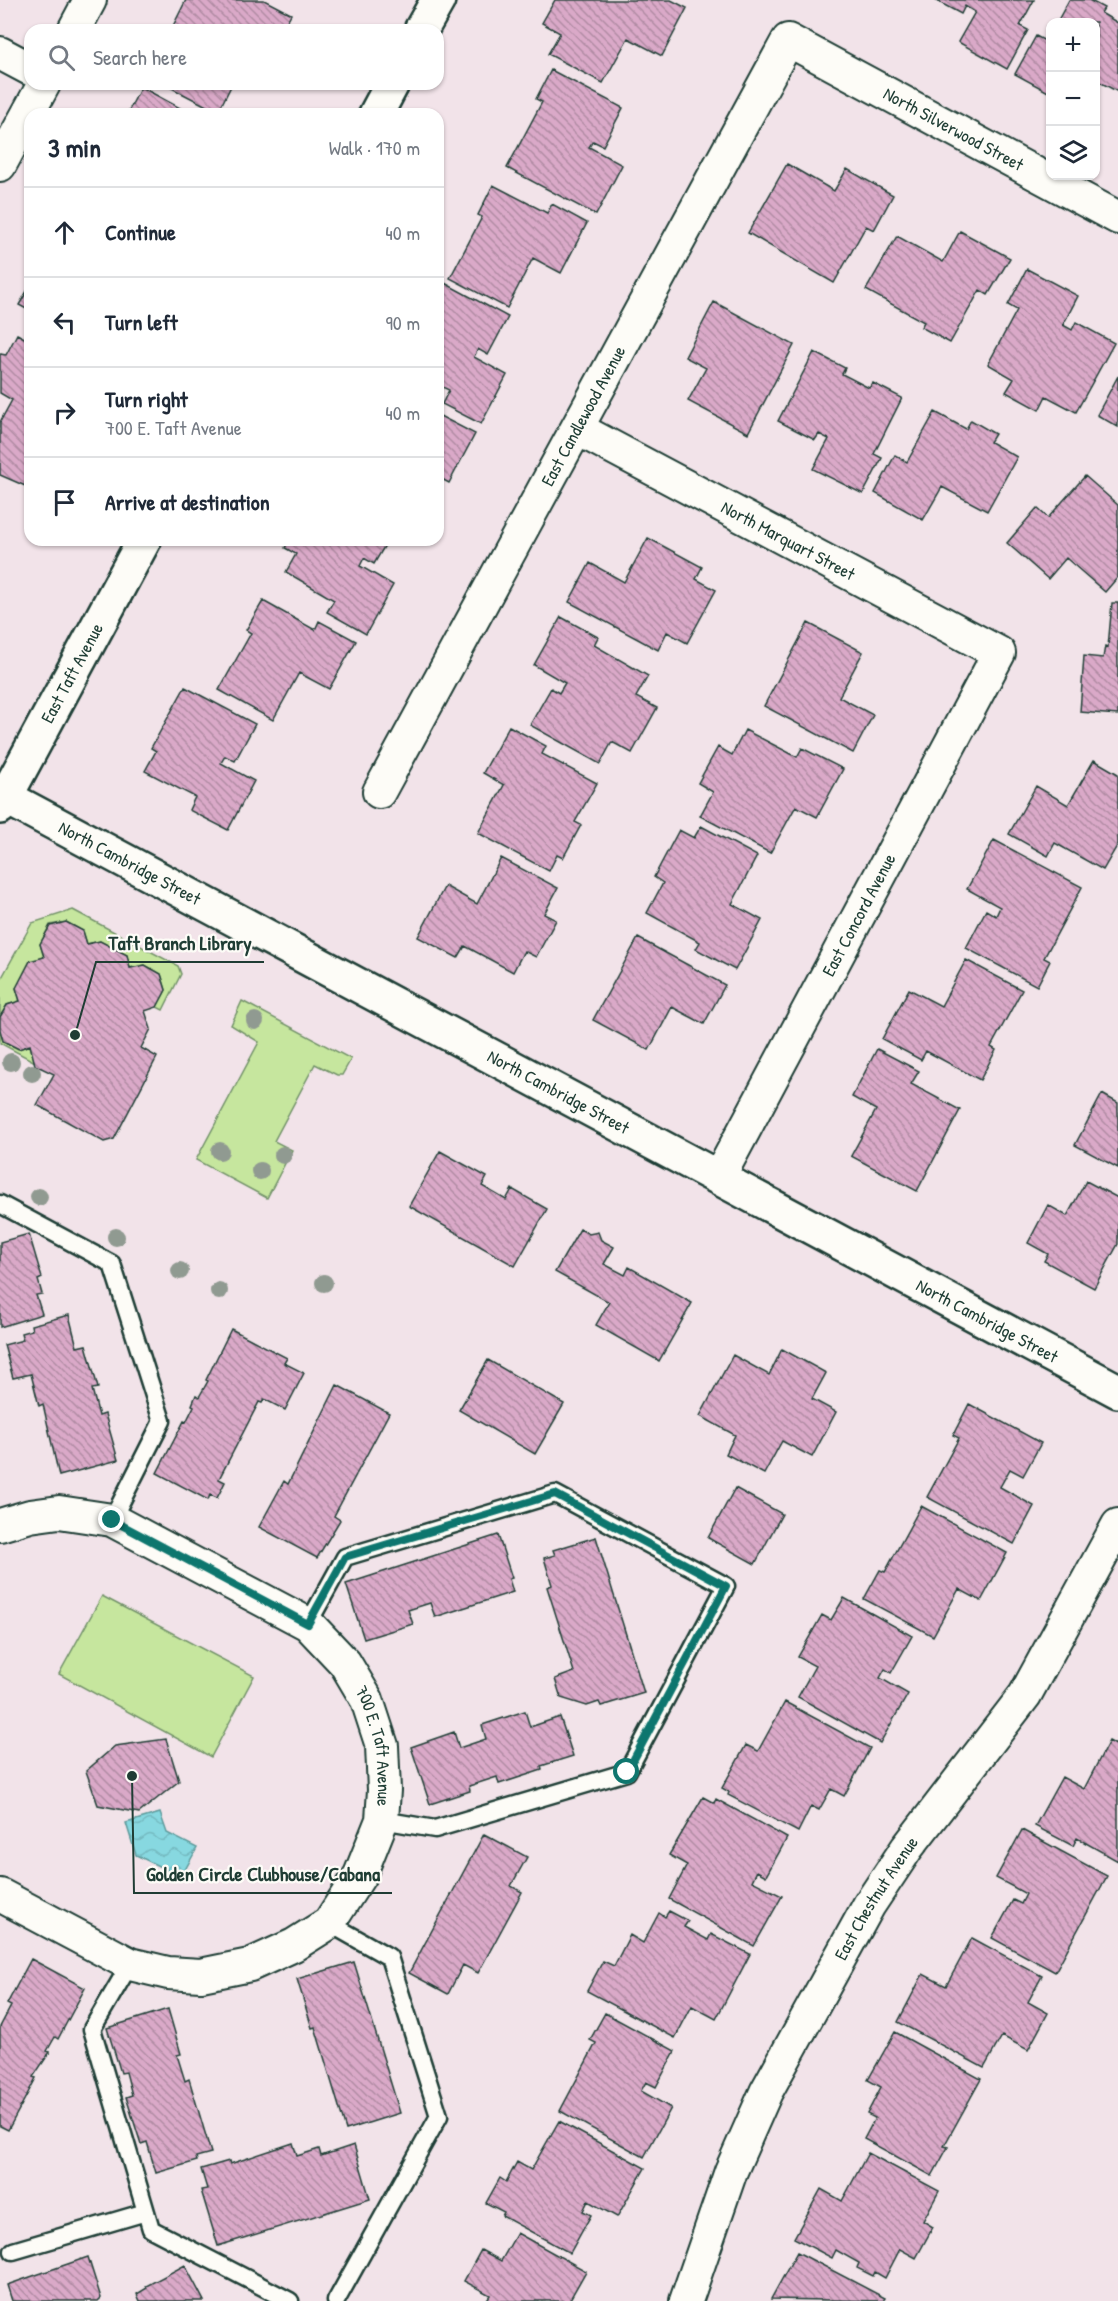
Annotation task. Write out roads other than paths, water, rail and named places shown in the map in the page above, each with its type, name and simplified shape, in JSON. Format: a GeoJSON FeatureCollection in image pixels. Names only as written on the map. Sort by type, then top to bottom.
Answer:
{"type":"FeatureCollection","features":[{"type":"Feature","properties":{"kind":"street"},"geometry":{"type":"LineString","coordinates":[[77,24],[90,0]]}},
{"type":"Feature","properties":{"kind":"street"},"geometry":{"type":"LineString","coordinates":[[424,24],[438,0]]}},
{"type":"Feature","properties":{"kind":"street","name":"North Silverwood Street"},"geometry":{"type":"LineString","coordinates":[[788,40],[1118,218]]}},
{"type":"Feature","properties":{"kind":"street","name":"East Candlewood Avenue"},"geometry":{"type":"LineString","coordinates":[[379,792],[788,40]]}},
{"type":"Feature","properties":{"kind":"street"},"geometry":{"type":"LineString","coordinates":[[0,52],[24,66]]}},
{"type":"Feature","properties":{"kind":"street"},"geometry":{"type":"LineString","coordinates":[[31,108],[41,90]]}},
{"type":"Feature","properties":{"kind":"street"},"geometry":{"type":"LineString","coordinates":[[379,108],[389,90]]}},
{"type":"Feature","properties":{"kind":"street"},"geometry":{"type":"LineString","coordinates":[[0,165],[24,121]]}},
{"type":"Feature","properties":{"kind":"street","name":"North Marquart Street"},"geometry":{"type":"LineString","coordinates":[[578,429],[999,653]]}},
{"type":"Feature","properties":{"kind":"street","name":"East Taft Avenue"},"geometry":{"type":"LineString","coordinates":[[2,799],[141,546]]}},
{"type":"Feature","properties":{"kind":"street","name":"East Concord Avenue"},"geometry":{"type":"LineString","coordinates":[[719,1177],[999,653]]}},
{"type":"Feature","properties":{"kind":"street","name":"North Cambridge Street"},"geometry":{"type":"LineString","coordinates":[[2,799],[719,1177],[1118,1391]]}},
{"type":"Feature","properties":{"kind":"street","name":"700 E. Taft Avenue"},"geometry":{"type":"LineString","coordinates":[[0,1525],[30,1516],[59,1512],[112,1520],[308,1624],[345,1663],[367,1700],[382,1746],[384,1790],[382,1820],[360,1875],[328,1923],[294,1945],[250,1965],[201,1975],[168,1973],[130,1964],[0,1895]]}},
{"type":"Feature","properties":{"kind":"street","name":"East Chestnut Avenue"},"geometry":{"type":"LineString","coordinates":[[686,2301],[731,2171],[766,2092],[869,1905],[907,1848],[1025,1695],[1118,1525]]}},
{"type":"Feature","properties":{"kind":"lane"},"geometry":{"type":"LineString","coordinates":[[0,1204],[112,1264],[162,1421],[112,1520]]}},
{"type":"Feature","properties":{"kind":"lane"},"geometry":{"type":"LineString","coordinates":[[308,1624],[345,1557],[555,1494],[726,1586],[627,1772],[435,1829],[382,1820]]}},
{"type":"Feature","properties":{"kind":"lane"},"geometry":{"type":"LineString","coordinates":[[328,1923],[389,1957],[439,2116],[336,2301]]}},
{"type":"Feature","properties":{"kind":"lane"},"geometry":{"type":"LineString","coordinates":[[130,1964],[92,2029],[151,2229],[290,2301]]}},
{"type":"Feature","properties":{"kind":"lane"},"geometry":{"type":"LineString","coordinates":[[13,2251],[146,2212]]}},
{"type":"Feature","properties":{"kind":"water"},"geometry":{"type":"Polygon","coordinates":[[[160,1813],[167,1833],[197,1848],[181,1877],[136,1855],[126,1823],[160,1813]]]}},
{"type":"Feature","properties":{"kind":"place","name":"Taft Branch Library"},"geometry":{"type":"Point","coordinates":[75,1035]}},
{"type":"Feature","properties":{"kind":"place","name":"Golden Circle Clubhouse/Cabana"},"geometry":{"type":"Point","coordinates":[132,1776]}}]}
